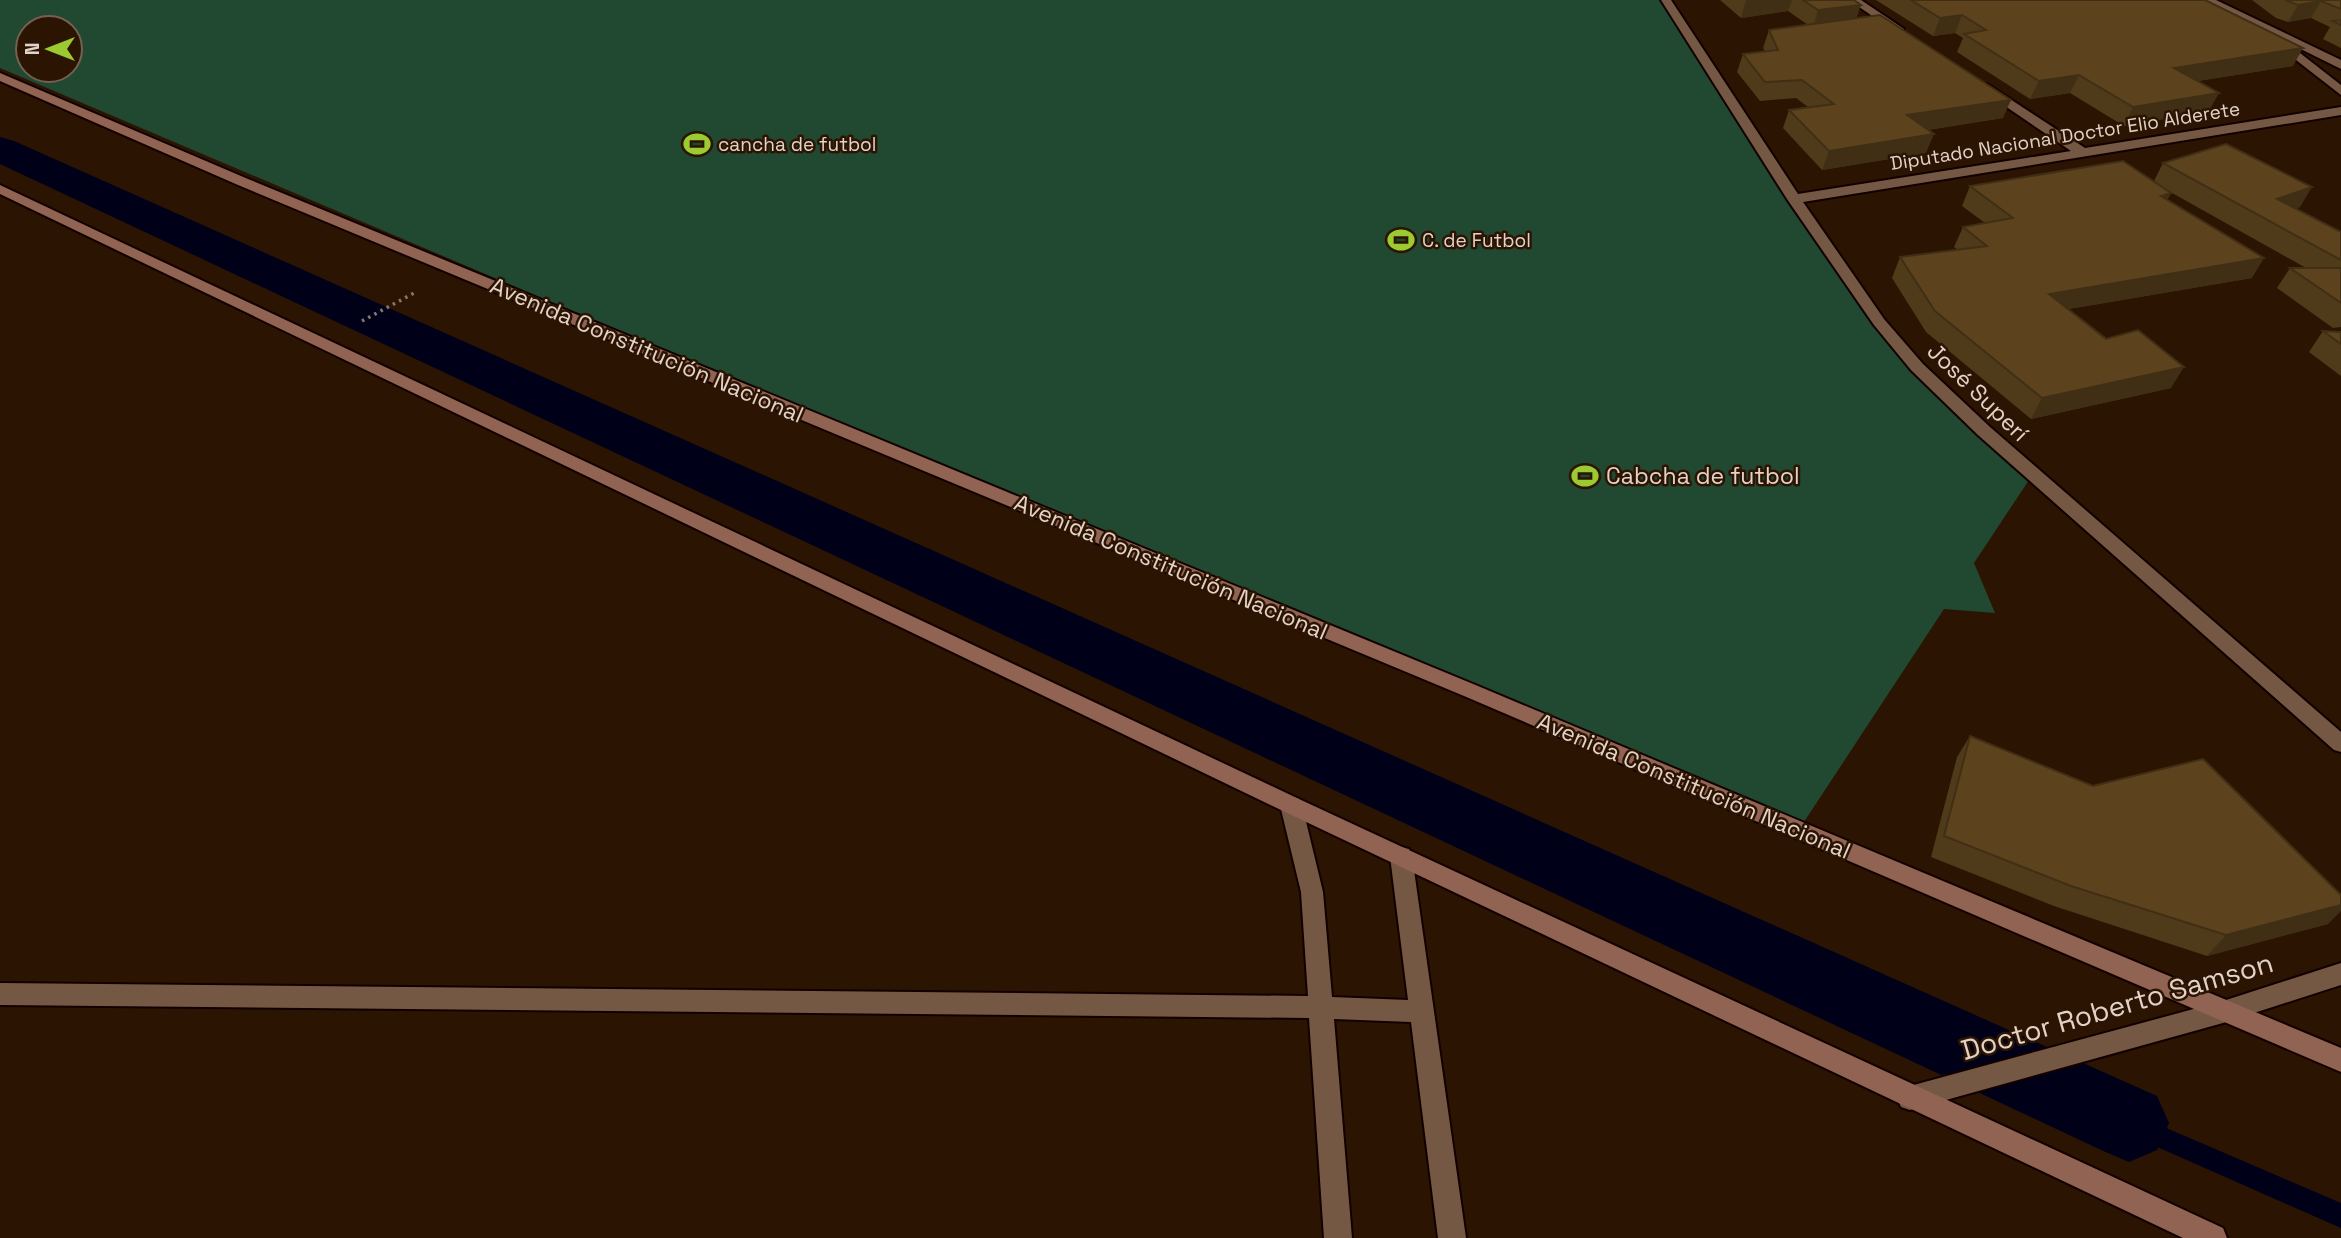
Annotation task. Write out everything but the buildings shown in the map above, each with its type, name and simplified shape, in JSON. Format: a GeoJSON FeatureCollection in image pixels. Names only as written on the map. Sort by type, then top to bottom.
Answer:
{"type":"FeatureCollection","features":[{"type":"Feature","properties":{"kind":"main road","name":"Avenida Constitución Nacional"},"geometry":{"type":"LineString","coordinates":[[0,77],[457,271],[1458,686],[2341,1060]]}},
{"type":"Feature","properties":{"kind":"main road"},"geometry":{"type":"LineString","coordinates":[[0,190],[1291,805],[2213,1238]]}},
{"type":"Feature","properties":{"kind":"street","name":"José Superí"},"geometry":{"type":"LineString","coordinates":[[1665,0],[1794,199],[1879,321],[1917,367],[1983,431],[2341,744]]}},
{"type":"Feature","properties":{"kind":"street"},"geometry":{"type":"LineString","coordinates":[[1854,0],[1911,38]]}},
{"type":"Feature","properties":{"kind":"street"},"geometry":{"type":"LineString","coordinates":[[2207,0],[2341,65]]}},
{"type":"Feature","properties":{"kind":"street"},"geometry":{"type":"LineString","coordinates":[[2225,0],[2341,91]]}},
{"type":"Feature","properties":{"kind":"street"},"geometry":{"type":"LineString","coordinates":[[1979,83],[2082,152]]}},
{"type":"Feature","properties":{"kind":"street","name":"Diputado Nacional Doctor Elio Alderete"},"geometry":{"type":"LineString","coordinates":[[1794,199],[2341,111]]}},
{"type":"Feature","properties":{"kind":"street"},"geometry":{"type":"LineString","coordinates":[[1291,805],[1312,892],[1338,1238]]}},
{"type":"Feature","properties":{"kind":"street"},"geometry":{"type":"LineString","coordinates":[[1401,856],[1452,1238]]}},
{"type":"Feature","properties":{"kind":"street","name":"Doctor Roberto Samson"},"geometry":{"type":"LineString","coordinates":[[1910,1098],[2223,1012],[2341,974]]}},
{"type":"Feature","properties":{"kind":"street"},"geometry":{"type":"LineString","coordinates":[[0,994],[1320,1007],[1423,1012]]}},
{"type":"Feature","properties":{"kind":"path"},"geometry":{"type":"LineString","coordinates":[[321,342],[457,271]]}},
{"type":"Feature","properties":{"kind":"green space"},"geometry":{"type":"Polygon","coordinates":[[[0,0],[1672,0],[1870,308],[2033,474],[1974,563],[1995,613],[1944,609],[1798,831],[38,84],[84,84],[84,14],[14,14],[14,74],[0,68],[0,0]]]}},
{"type":"Feature","properties":{"kind":"waterway"},"geometry":{"type":"LineString","coordinates":[[0,149],[2129,1123]]}},
{"type":"Feature","properties":{"kind":"waterway"},"geometry":{"type":"LineString","coordinates":[[2129,1123],[2341,1216]]}},
{"type":"Feature","properties":{"kind":"place","name":"cancha de futbol"},"geometry":{"type":"Point","coordinates":[697,144]}},
{"type":"Feature","properties":{"kind":"place","name":"C. de Futbol"},"geometry":{"type":"Point","coordinates":[1401,240]}},
{"type":"Feature","properties":{"kind":"place","name":"Cabcha de futbol"},"geometry":{"type":"Point","coordinates":[1585,476]}}]}
